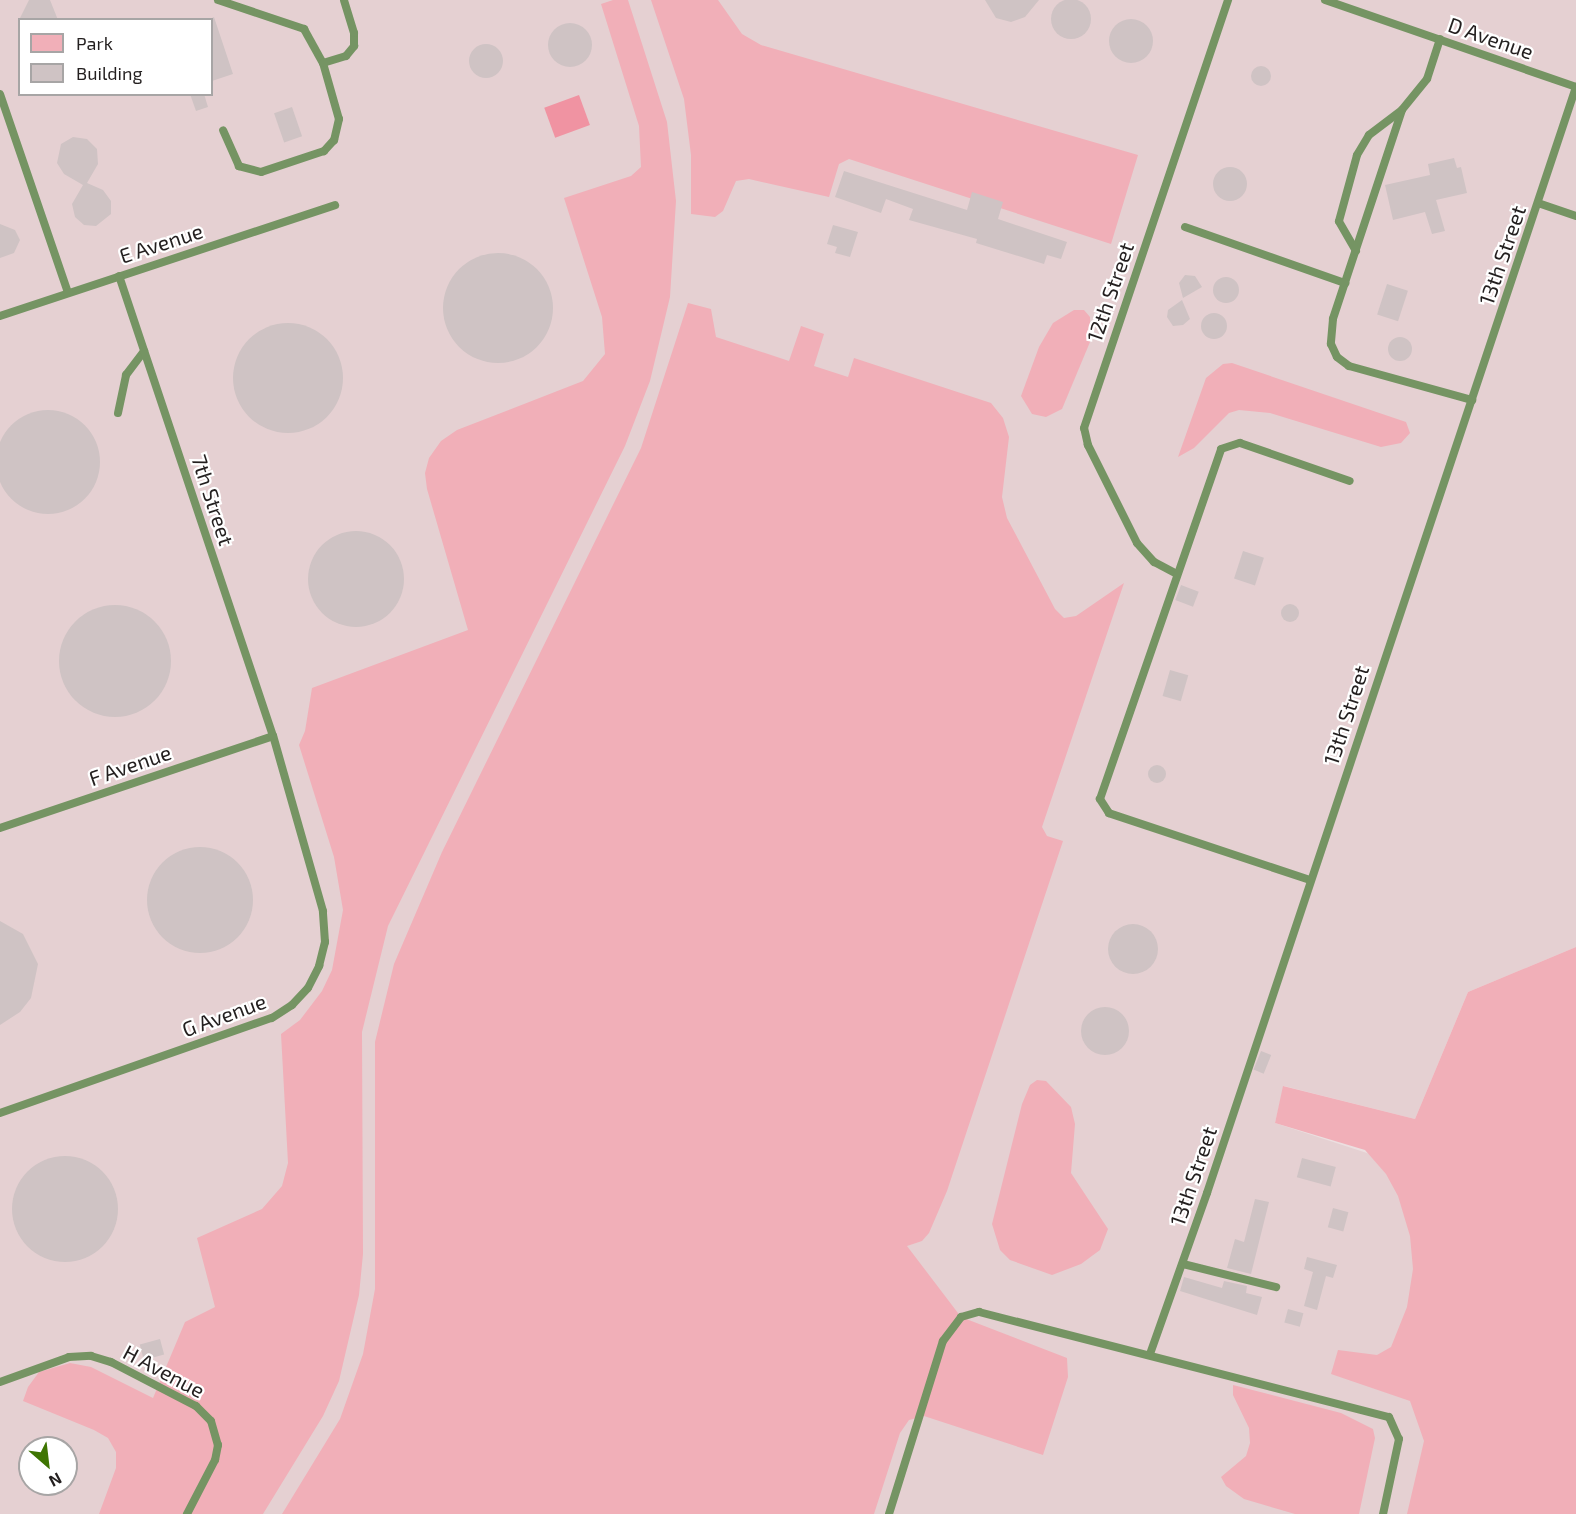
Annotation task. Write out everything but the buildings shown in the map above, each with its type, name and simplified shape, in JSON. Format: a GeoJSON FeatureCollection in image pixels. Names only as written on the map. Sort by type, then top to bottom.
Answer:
{"type":"FeatureCollection","features":[{"type":"Feature","properties":{"kind":"lane"},"geometry":{"type":"LineString","coordinates":[[218,0],[297,25],[310,36],[323,63],[339,119],[334,140],[324,151],[272,170],[252,172],[235,160],[223,130]]}},
{"type":"Feature","properties":{"kind":"lane"},"geometry":{"type":"LineString","coordinates":[[323,63],[346,56],[354,46],[354,33],[344,0]]}},
{"type":"Feature","properties":{"kind":"lane","name":"12th Street"},"geometry":{"type":"LineString","coordinates":[[1175,573],[1154,562],[1137,543],[1088,445],[1084,428],[1228,0]]}},
{"type":"Feature","properties":{"kind":"lane","name":"D Avenue"},"geometry":{"type":"LineString","coordinates":[[1325,0],[1576,87]]}},
{"type":"Feature","properties":{"kind":"lane"},"geometry":{"type":"LineString","coordinates":[[1356,251],[1339,221],[1357,155],[1369,135],[1401,110],[1427,79],[1440,39]]}},
{"type":"Feature","properties":{"kind":"lane","name":"13th Street"},"geometry":{"type":"LineString","coordinates":[[1150,1354],[1183,1263],[1576,87]]}},
{"type":"Feature","properties":{"kind":"lane"},"geometry":{"type":"LineString","coordinates":[[0,94],[68,293]]}},
{"type":"Feature","properties":{"kind":"lane"},"geometry":{"type":"LineString","coordinates":[[1401,110],[1331,329],[1334,350],[1342,362],[1378,376],[1472,400]]}},
{"type":"Feature","properties":{"kind":"lane"},"geometry":{"type":"LineString","coordinates":[[1538,203],[1576,216]]}},
{"type":"Feature","properties":{"kind":"lane","name":"E Avenue"},"geometry":{"type":"LineString","coordinates":[[0,316],[334,205]]}},
{"type":"Feature","properties":{"kind":"lane"},"geometry":{"type":"LineString","coordinates":[[1185,226],[1345,283]]}},
{"type":"Feature","properties":{"kind":"lane","name":"7th Street"},"geometry":{"type":"LineString","coordinates":[[119,276],[273,736]]}},
{"type":"Feature","properties":{"kind":"lane"},"geometry":{"type":"LineString","coordinates":[[118,413],[126,375],[144,351]]}},
{"type":"Feature","properties":{"kind":"lane"},"geometry":{"type":"LineString","coordinates":[[1310,880],[1110,813],[1100,799],[1175,573],[1221,449],[1228,444],[1240,443],[1350,481]]}},
{"type":"Feature","properties":{"kind":"lane","name":"F Avenue"},"geometry":{"type":"LineString","coordinates":[[0,828],[273,736]]}},
{"type":"Feature","properties":{"kind":"lane","name":"G Avenue"},"geometry":{"type":"LineString","coordinates":[[0,1113],[272,1018],[292,1005],[308,988],[322,955],[325,924],[273,736]]}},
{"type":"Feature","properties":{"kind":"lane"},"geometry":{"type":"LineString","coordinates":[[1183,1263],[1276,1287]]}},
{"type":"Feature","properties":{"kind":"lane"},"geometry":{"type":"LineString","coordinates":[[889,1514],[943,1341],[961,1317],[979,1312],[1389,1417],[1399,1439],[1383,1514]]}},
{"type":"Feature","properties":{"kind":"lane","name":"H Avenue"},"geometry":{"type":"LineString","coordinates":[[0,1382],[69,1357],[91,1356],[111,1362],[196,1406],[211,1421],[218,1445],[215,1460],[186,1514]]}},
{"type":"Feature","properties":{"kind":"shaded area"},"geometry":{"type":"Polygon","coordinates":[[[0,0],[1576,0],[1576,947],[1468,992],[1415,1119],[1284,1086],[1275,1123],[1468,1186],[1549,1514],[0,1514],[0,0]]]}},
{"type":"Feature","properties":{"kind":"shaded area"},"geometry":{"type":"Polygon","coordinates":[[[579,95],[590,125],[555,138],[544,108],[579,95]]]}},
{"type":"Feature","properties":{"kind":"green space"},"geometry":{"type":"Polygon","coordinates":[[[613,0],[628,0],[667,122],[676,201],[670,297],[650,381],[625,446],[388,926],[362,1032],[363,1254],[359,1295],[339,1381],[323,1416],[263,1514],[99,1514],[116,1468],[116,1452],[108,1438],[23,1401],[28,1387],[39,1372],[70,1363],[91,1367],[153,1398],[185,1322],[215,1307],[197,1238],[262,1209],[282,1186],[288,1163],[281,1034],[300,1020],[322,991],[332,970],[343,910],[334,857],[299,745],[305,731],[312,688],[468,630],[427,489],[425,473],[429,458],[441,441],[457,430],[583,381],[605,354],[602,317],[564,198],[631,176],[641,167],[639,126],[601,4],[613,0]]]}},
{"type":"Feature","properties":{"kind":"green space"},"geometry":{"type":"Polygon","coordinates":[[[651,0],[718,0],[742,34],[761,45],[1138,155],[1111,244],[849,159],[839,164],[829,197],[749,179],[736,181],[723,211],[715,217],[691,214],[691,155],[684,99],[651,0]]]}},
{"type":"Feature","properties":{"kind":"green space"},"geometry":{"type":"Polygon","coordinates":[[[688,303],[711,309],[716,337],[789,361],[801,326],[824,334],[814,366],[848,377],[854,358],[991,403],[1003,418],[1009,437],[1002,497],[1007,518],[1055,609],[1064,618],[1076,616],[1124,583],[1042,827],[1047,836],[1063,841],[947,1191],[929,1233],[922,1241],[907,1246],[961,1317],[1067,1358],[1068,1377],[1043,1455],[924,1416],[909,1420],[900,1433],[874,1514],[282,1514],[340,1419],[363,1354],[375,1289],[375,1042],[394,964],[442,852],[641,448],[688,303]]]}},
{"type":"Feature","properties":{"kind":"green space"},"geometry":{"type":"Polygon","coordinates":[[[1074,310],[1084,310],[1090,317],[1090,342],[1062,409],[1046,417],[1032,414],[1021,396],[1039,347],[1053,323],[1074,310]]]}},
{"type":"Feature","properties":{"kind":"green space"},"geometry":{"type":"Polygon","coordinates":[[[1232,363],[1406,422],[1410,433],[1401,443],[1381,447],[1270,413],[1239,410],[1229,413],[1194,448],[1178,457],[1206,378],[1223,364],[1232,363]]]}},
{"type":"Feature","properties":{"kind":"green space"},"geometry":{"type":"Polygon","coordinates":[[[1576,947],[1576,1514],[1407,1514],[1424,1441],[1410,1401],[1331,1374],[1338,1350],[1377,1355],[1391,1347],[1407,1307],[1413,1269],[1410,1236],[1398,1196],[1386,1174],[1365,1150],[1275,1123],[1283,1086],[1415,1119],[1468,992],[1576,947]]]}},
{"type":"Feature","properties":{"kind":"green space"},"geometry":{"type":"Polygon","coordinates":[[[1037,1080],[1046,1081],[1071,1107],[1075,1124],[1071,1173],[1108,1229],[1100,1250],[1081,1264],[1052,1275],[1010,1260],[1000,1250],[992,1224],[1022,1104],[1030,1085],[1037,1080]]]}},
{"type":"Feature","properties":{"kind":"green space"},"geometry":{"type":"Polygon","coordinates":[[[1233,1385],[1341,1413],[1373,1429],[1375,1438],[1359,1514],[1295,1514],[1244,1499],[1226,1486],[1221,1477],[1246,1456],[1250,1443],[1249,1428],[1233,1395],[1233,1385]]]}}]}
